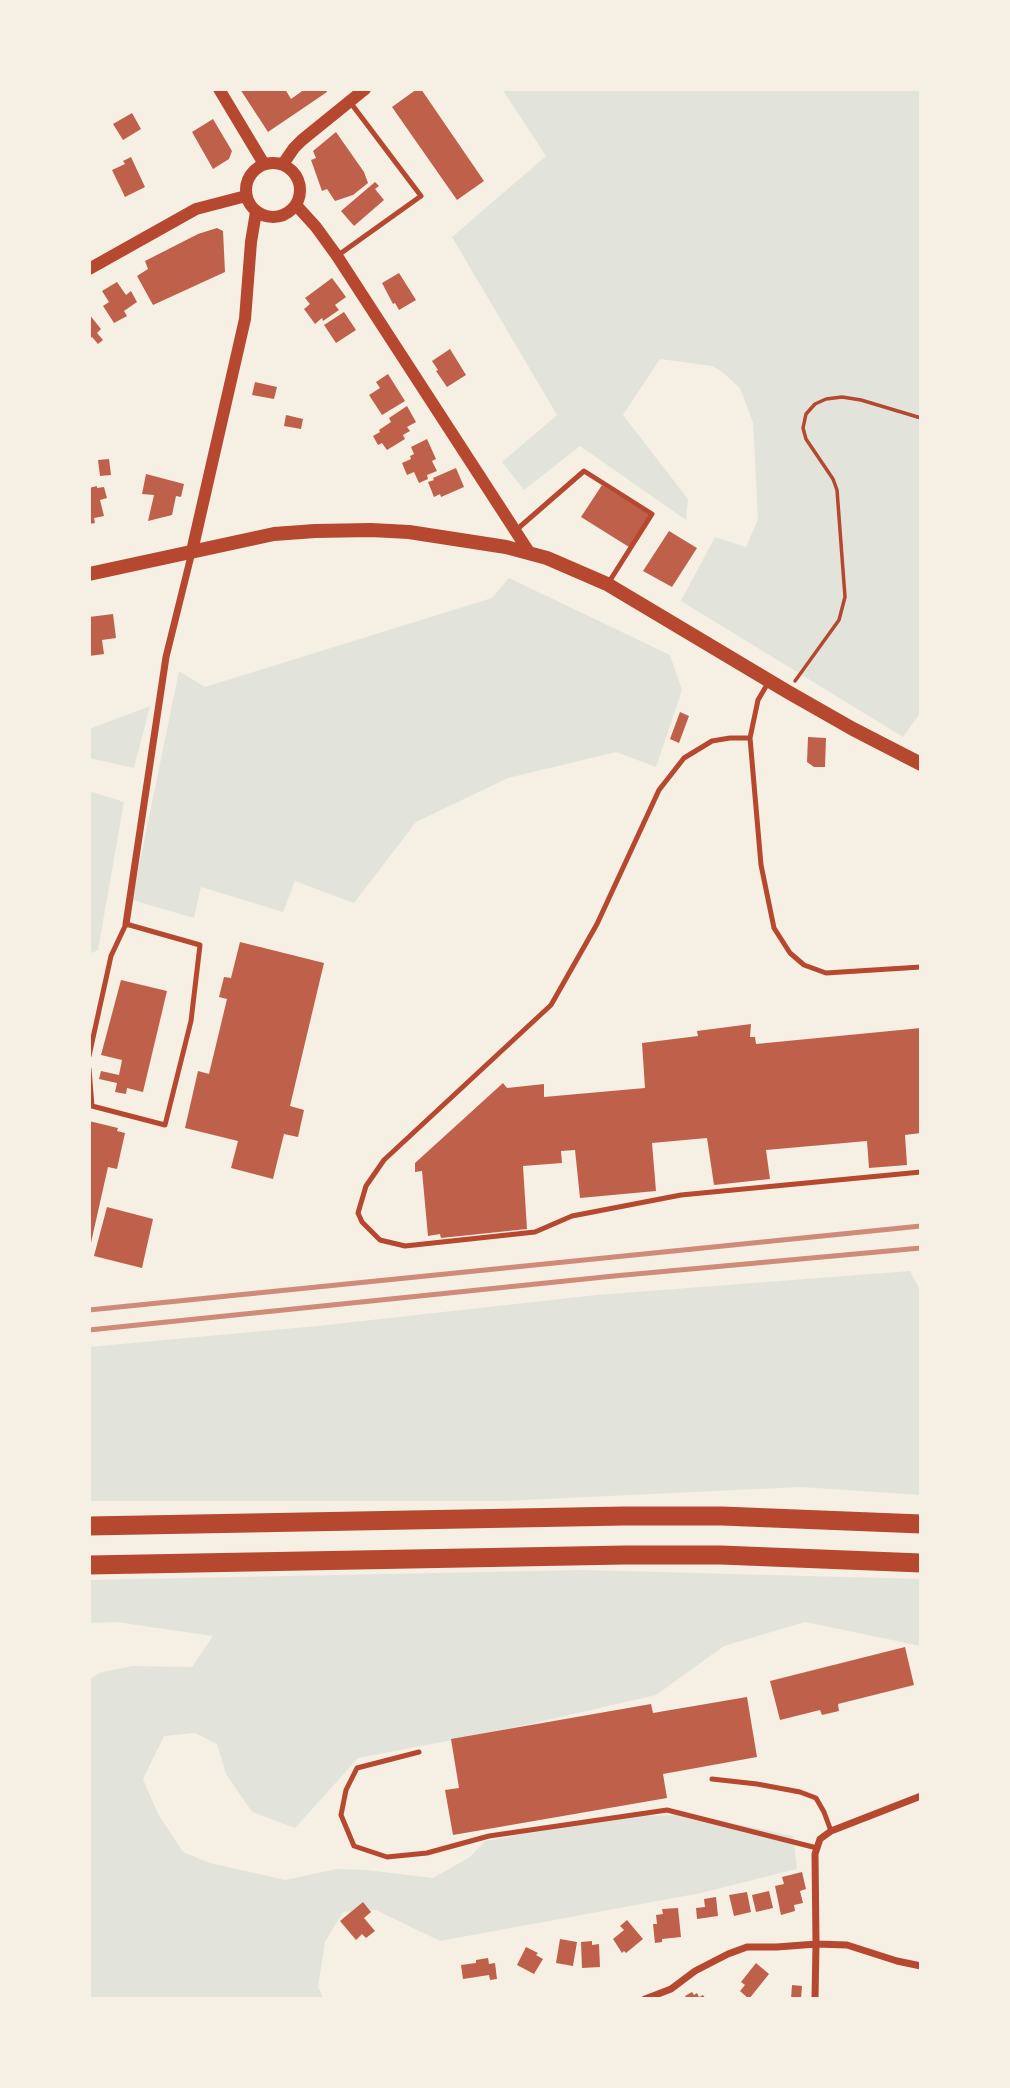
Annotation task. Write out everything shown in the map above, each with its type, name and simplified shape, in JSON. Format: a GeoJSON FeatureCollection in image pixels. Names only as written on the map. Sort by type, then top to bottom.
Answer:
{"type":"FeatureCollection","features":[{"type":"Feature","properties":{"kind":"highway"},"geometry":{"type":"LineString","coordinates":[[89,1526],[624,1516],[722,1516],[921,1524]]}},
{"type":"Feature","properties":{"kind":"highway"},"geometry":{"type":"LineString","coordinates":[[89,1564],[638,1555],[735,1555],[921,1563]]}},
{"type":"Feature","properties":{"kind":"main road"},"geometry":{"type":"LineString","coordinates":[[89,574],[274,534],[353,530],[447,537],[529,552],[564,564],[607,584],[788,692],[921,764]]}},
{"type":"Feature","properties":{"kind":"street"},"geometry":{"type":"LineString","coordinates":[[219,89],[264,164]]}},
{"type":"Feature","properties":{"kind":"street"},"geometry":{"type":"LineString","coordinates":[[283,164],[302,140],[365,89]]}},
{"type":"Feature","properties":{"kind":"street"},"geometry":{"type":"LineString","coordinates":[[264,164],[283,164],[293,171],[299,181],[300,194],[296,205],[288,213],[267,217],[256,212],[246,196],[249,176],[264,164]]}},
{"type":"Feature","properties":{"kind":"street"},"geometry":{"type":"LineString","coordinates":[[89,269],[196,209],[246,196]]}},
{"type":"Feature","properties":{"kind":"street"},"geometry":{"type":"LineString","coordinates":[[296,205],[337,256],[529,552]]}},
{"type":"Feature","properties":{"kind":"street"},"geometry":{"type":"LineString","coordinates":[[125,925],[166,657],[245,319],[256,212]]}},
{"type":"Feature","properties":{"kind":"street"},"geometry":{"type":"LineString","coordinates":[[815,1999],[815,1854],[820,1839],[831,1831],[921,1796]]}},
{"type":"Feature","properties":{"kind":"street"},"geometry":{"type":"LineString","coordinates":[[645,1999],[671,1989],[695,1971],[747,1947],[847,1945],[921,1966]]}},
{"type":"Feature","properties":{"kind":"lane"},"geometry":{"type":"LineString","coordinates":[[337,256],[421,196],[350,102]]}},
{"type":"Feature","properties":{"kind":"lane"},"geometry":{"type":"LineString","coordinates":[[515,531],[584,471],[652,514],[607,584]]}},
{"type":"Feature","properties":{"kind":"lane"},"geometry":{"type":"LineString","coordinates":[[770,681],[758,700],[750,738],[755,771],[761,865],[774,928],[790,953],[804,965],[826,973],[921,967]]}},
{"type":"Feature","properties":{"kind":"lane"},"geometry":{"type":"LineString","coordinates":[[750,738],[712,741],[684,758],[659,790],[597,924],[551,1005],[384,1160],[366,1186],[358,1213],[362,1222],[380,1240],[405,1245],[535,1232],[572,1216],[681,1195],[921,1172]]}},
{"type":"Feature","properties":{"kind":"lane"},"geometry":{"type":"LineString","coordinates":[[89,1056],[111,956],[125,925],[200,945],[191,1021],[164,1125],[92,1106],[89,1069]]}},
{"type":"Feature","properties":{"kind":"lane"},"geometry":{"type":"LineString","coordinates":[[419,1752],[357,1768],[346,1790],[341,1815],[354,1846],[387,1857],[427,1853],[489,1836],[667,1810],[817,1849]]}},
{"type":"Feature","properties":{"kind":"lane"},"geometry":{"type":"LineString","coordinates":[[712,1779],[757,1783],[816,1798],[831,1831]]}},
{"type":"Feature","properties":{"kind":"path"},"geometry":{"type":"LineString","coordinates":[[788,692],[839,620],[845,597],[837,490],[833,479],[806,439],[803,428],[806,414],[814,404],[842,397],[862,400],[921,418]]}},
{"type":"Feature","properties":{"kind":"shaded area"},"geometry":{"type":"Polygon","coordinates":[[[502,89],[921,89],[921,712],[903,737],[681,601],[715,537],[746,547],[758,519],[753,423],[740,388],[721,371],[712,366],[660,359],[623,415],[688,499],[686,520],[580,446],[524,490],[502,462],[557,415],[452,237],[546,156],[502,89]]]}},
{"type":"Feature","properties":{"kind":"shaded area"},"geometry":{"type":"Polygon","coordinates":[[[509,578],[670,655],[682,690],[656,767],[616,752],[508,778],[416,822],[354,903],[295,881],[283,912],[201,887],[194,918],[132,900],[179,671],[205,687],[492,598],[509,578]]]}},
{"type":"Feature","properties":{"kind":"shaded area"},"geometry":{"type":"Polygon","coordinates":[[[150,706],[134,768],[89,758],[89,729],[150,706]]]}},
{"type":"Feature","properties":{"kind":"shaded area"},"geometry":{"type":"Polygon","coordinates":[[[89,791],[124,802],[98,950],[89,954],[89,791]]]}},
{"type":"Feature","properties":{"kind":"shaded area"},"geometry":{"type":"Polygon","coordinates":[[[910,1271],[921,1292],[921,1495],[800,1487],[503,1501],[89,1501],[89,1347],[317,1326],[596,1295],[910,1271]]]}},
{"type":"Feature","properties":{"kind":"shaded area"},"geometry":{"type":"Polygon","coordinates":[[[584,1570],[921,1579],[921,1646],[805,1622],[724,1646],[656,1695],[495,1732],[358,1758],[295,1828],[252,1812],[226,1774],[217,1744],[195,1733],[164,1736],[143,1779],[158,1814],[183,1852],[210,1863],[285,1880],[337,1869],[433,1878],[470,1857],[485,1841],[626,1816],[694,1815],[793,1836],[797,1869],[701,1893],[440,1941],[376,1910],[343,1912],[325,1942],[318,1987],[324,1999],[89,1999],[89,1680],[99,1673],[132,1666],[192,1667],[213,1636],[116,1622],[89,1623],[89,1580],[584,1570]]]}},
{"type":"Feature","properties":{"kind":"building"},"geometry":{"type":"Polygon","coordinates":[[[240,89],[285,89],[291,99],[305,89],[326,89],[327,92],[268,132],[240,89]]]}},
{"type":"Feature","properties":{"kind":"building"},"geometry":{"type":"Polygon","coordinates":[[[417,89],[421,89],[484,181],[457,200],[392,107],[417,89]]]}},
{"type":"Feature","properties":{"kind":"building"},"geometry":{"type":"Polygon","coordinates":[[[132,113],[141,129],[123,140],[113,124],[132,113]]]}},
{"type":"Feature","properties":{"kind":"building"},"geometry":{"type":"Polygon","coordinates":[[[213,119],[232,151],[229,159],[213,169],[192,132],[213,119]]]}},
{"type":"Feature","properties":{"kind":"building"},"geometry":{"type":"Polygon","coordinates":[[[336,132],[364,172],[368,183],[353,195],[335,201],[327,189],[322,191],[311,160],[316,158],[313,151],[336,132]]]}},
{"type":"Feature","properties":{"kind":"building"},"geometry":{"type":"Polygon","coordinates":[[[131,157],[145,187],[125,197],[112,170],[125,164],[123,161],[131,157]]]}},
{"type":"Feature","properties":{"kind":"building"},"geometry":{"type":"Polygon","coordinates":[[[375,182],[379,186],[375,189],[384,200],[354,226],[341,211],[375,182]]]}},
{"type":"Feature","properties":{"kind":"building"},"geometry":{"type":"Polygon","coordinates":[[[217,228],[223,231],[225,272],[153,305],[137,276],[148,269],[145,261],[198,234],[217,228]]]}},
{"type":"Feature","properties":{"kind":"building"},"geometry":{"type":"Polygon","coordinates":[[[399,273],[416,300],[399,310],[382,283],[399,273]]]}},
{"type":"Feature","properties":{"kind":"building"},"geometry":{"type":"Polygon","coordinates":[[[332,278],[346,297],[335,305],[339,310],[315,324],[304,309],[310,304],[305,298],[332,278]]]}},
{"type":"Feature","properties":{"kind":"building"},"geometry":{"type":"Polygon","coordinates":[[[117,282],[126,295],[131,291],[137,302],[124,311],[127,316],[114,323],[103,306],[109,302],[102,291],[117,282]]]}},
{"type":"Feature","properties":{"kind":"building"},"geometry":{"type":"Polygon","coordinates":[[[344,312],[356,330],[336,343],[324,325],[344,312]]]}},
{"type":"Feature","properties":{"kind":"building"},"geometry":{"type":"Polygon","coordinates":[[[89,314],[101,329],[97,333],[103,340],[98,344],[92,337],[89,339],[89,314]]]}},
{"type":"Feature","properties":{"kind":"building"},"geometry":{"type":"Polygon","coordinates":[[[450,349],[466,375],[447,387],[432,361],[450,349]]]}},
{"type":"Feature","properties":{"kind":"building"},"geometry":{"type":"Polygon","coordinates":[[[388,374],[405,401],[382,415],[369,395],[380,388],[376,382],[388,374]]]}},
{"type":"Feature","properties":{"kind":"building"},"geometry":{"type":"Polygon","coordinates":[[[255,382],[277,387],[274,399],[252,395],[255,382]]]}},
{"type":"Feature","properties":{"kind":"building"},"geometry":{"type":"Polygon","coordinates":[[[407,406],[416,422],[407,427],[410,431],[403,435],[405,439],[387,450],[382,443],[378,445],[373,436],[391,422],[389,418],[407,406]]]}},
{"type":"Feature","properties":{"kind":"building"},"geometry":{"type":"Polygon","coordinates":[[[286,415],[303,419],[301,429],[284,426],[286,415]]]}},
{"type":"Feature","properties":{"kind":"building"},"geometry":{"type":"Polygon","coordinates":[[[427,439],[436,459],[432,461],[437,471],[427,475],[428,479],[419,483],[414,472],[407,475],[402,463],[411,459],[410,456],[414,454],[411,447],[427,439]]]}},
{"type":"Feature","properties":{"kind":"building"},"geometry":{"type":"Polygon","coordinates":[[[109,459],[111,475],[100,476],[98,460],[109,459]]]}},
{"type":"Feature","properties":{"kind":"building"},"geometry":{"type":"Polygon","coordinates":[[[456,468],[464,487],[441,497],[440,494],[434,497],[428,482],[456,468]]]}},
{"type":"Feature","properties":{"kind":"building"},"geometry":{"type":"Polygon","coordinates":[[[146,474],[184,484],[181,497],[176,496],[172,515],[148,521],[154,495],[142,494],[146,474]]]}},
{"type":"Feature","properties":{"kind":"building"},"geometry":{"type":"Polygon","coordinates":[[[602,485],[650,515],[629,547],[581,517],[602,485]]]}},
{"type":"Feature","properties":{"kind":"building"},"geometry":{"type":"Polygon","coordinates":[[[104,487],[107,498],[100,500],[104,516],[94,518],[95,523],[89,524],[89,488],[104,487]]]}},
{"type":"Feature","properties":{"kind":"building"},"geometry":{"type":"Polygon","coordinates":[[[669,531],[697,548],[672,587],[643,571],[669,531]]]}},
{"type":"Feature","properties":{"kind":"building"},"geometry":{"type":"Polygon","coordinates":[[[113,614],[116,638],[102,640],[104,654],[89,656],[89,617],[113,614]]]}},
{"type":"Feature","properties":{"kind":"building"},"geometry":{"type":"Polygon","coordinates":[[[680,712],[689,716],[679,743],[670,739],[680,712]]]}},
{"type":"Feature","properties":{"kind":"building"},"geometry":{"type":"Polygon","coordinates":[[[808,737],[826,738],[825,767],[814,767],[807,762],[808,737]]]}},
{"type":"Feature","properties":{"kind":"building"},"geometry":{"type":"Polygon","coordinates":[[[240,942],[324,963],[290,1106],[304,1110],[298,1137],[284,1134],[273,1179],[231,1168],[238,1141],[185,1128],[198,1071],[209,1074],[227,999],[219,997],[224,977],[231,978],[240,942]]]}},
{"type":"Feature","properties":{"kind":"building"},"geometry":{"type":"Polygon","coordinates":[[[121,980],[167,991],[143,1092],[127,1088],[126,1094],[115,1092],[117,1083],[99,1079],[101,1071],[119,1075],[122,1060],[101,1055],[121,980]]]}},
{"type":"Feature","properties":{"kind":"building"},"geometry":{"type":"Polygon","coordinates":[[[751,1024],[750,1037],[755,1037],[756,1044],[921,1028],[921,1133],[905,1135],[907,1165],[869,1168],[867,1141],[766,1150],[770,1179],[714,1185],[707,1138],[652,1143],[656,1191],[580,1198],[575,1150],[561,1151],[562,1163],[523,1166],[527,1229],[441,1238],[440,1234],[428,1236],[422,1171],[415,1172],[415,1163],[503,1083],[507,1088],[544,1084],[544,1097],[645,1088],[642,1043],[698,1036],[697,1031],[751,1024]]]}},
{"type":"Feature","properties":{"kind":"building"},"geometry":{"type":"Polygon","coordinates":[[[89,1121],[118,1128],[117,1131],[125,1133],[117,1169],[108,1167],[90,1247],[89,1121]]]}},
{"type":"Feature","properties":{"kind":"building"},"geometry":{"type":"Polygon","coordinates":[[[107,1207],[153,1219],[142,1268],[94,1256],[107,1207]]]}},
{"type":"Feature","properties":{"kind":"building"},"geometry":{"type":"Polygon","coordinates":[[[905,1647],[914,1685],[838,1704],[839,1711],[822,1715],[820,1710],[780,1720],[770,1681],[905,1647]]]}},
{"type":"Feature","properties":{"kind":"building"},"geometry":{"type":"Polygon","coordinates":[[[747,1697],[757,1757],[663,1774],[667,1798],[453,1835],[445,1790],[459,1788],[451,1739],[651,1704],[653,1713],[747,1697]]]}},
{"type":"Feature","properties":{"kind":"building"},"geometry":{"type":"Polygon","coordinates":[[[802,1872],[806,1889],[800,1891],[803,1903],[794,1905],[795,1911],[781,1915],[775,1886],[784,1884],[782,1877],[802,1872]]]}},
{"type":"Feature","properties":{"kind":"building"},"geometry":{"type":"Polygon","coordinates":[[[769,1891],[773,1908],[756,1912],[752,1895],[769,1891]]]}},
{"type":"Feature","properties":{"kind":"building"},"geometry":{"type":"Polygon","coordinates":[[[747,1892],[751,1912],[734,1916],[729,1895],[747,1892]]]}},
{"type":"Feature","properties":{"kind":"building"},"geometry":{"type":"Polygon","coordinates":[[[716,1897],[718,1916],[697,1919],[696,1908],[705,1907],[704,1899],[716,1897]]]}},
{"type":"Feature","properties":{"kind":"building"},"geometry":{"type":"Polygon","coordinates":[[[363,1902],[371,1912],[364,1918],[375,1931],[366,1938],[362,1934],[356,1940],[340,1921],[363,1902]]]}},
{"type":"Feature","properties":{"kind":"building"},"geometry":{"type":"Polygon","coordinates":[[[678,1908],[681,1937],[662,1939],[662,1942],[655,1943],[653,1924],[657,1924],[656,1915],[663,1914],[662,1909],[678,1908]]]}},
{"type":"Feature","properties":{"kind":"building"},"geometry":{"type":"Polygon","coordinates":[[[627,1920],[643,1939],[626,1953],[622,1953],[613,1939],[624,1930],[620,1926],[627,1920]]]}},
{"type":"Feature","properties":{"kind":"building"},"geometry":{"type":"Polygon","coordinates":[[[560,1939],[577,1942],[573,1966],[556,1963],[560,1939]]]}},
{"type":"Feature","properties":{"kind":"building"},"geometry":{"type":"Polygon","coordinates":[[[592,1941],[592,1945],[599,1944],[600,1967],[582,1968],[581,1942],[592,1941]]]}},
{"type":"Feature","properties":{"kind":"building"},"geometry":{"type":"Polygon","coordinates":[[[526,1947],[543,1959],[534,1974],[517,1965],[526,1947]]]}},
{"type":"Feature","properties":{"kind":"building"},"geometry":{"type":"Polygon","coordinates":[[[488,1958],[489,1964],[495,1963],[497,1979],[490,1980],[489,1975],[463,1979],[461,1965],[488,1958]]]}},
{"type":"Feature","properties":{"kind":"building"},"geometry":{"type":"Polygon","coordinates":[[[756,1963],[769,1974],[749,1999],[740,1991],[745,1985],[741,1982],[756,1963]]]}},
{"type":"Feature","properties":{"kind":"building"},"geometry":{"type":"Polygon","coordinates":[[[792,1985],[802,1986],[801,1999],[791,1999],[792,1985]]]}},
{"type":"Feature","properties":{"kind":"building"},"geometry":{"type":"Polygon","coordinates":[[[692,1992],[699,1997],[703,1995],[706,1999],[687,1999],[685,1996],[692,1992]]]}},
{"type":"Feature","properties":{"kind":"railway"},"geometry":{"type":"LineString","coordinates":[[89,1310],[921,1226]]}},
{"type":"Feature","properties":{"kind":"railway"},"geometry":{"type":"LineString","coordinates":[[89,1330],[614,1276],[921,1248]]}}]}
